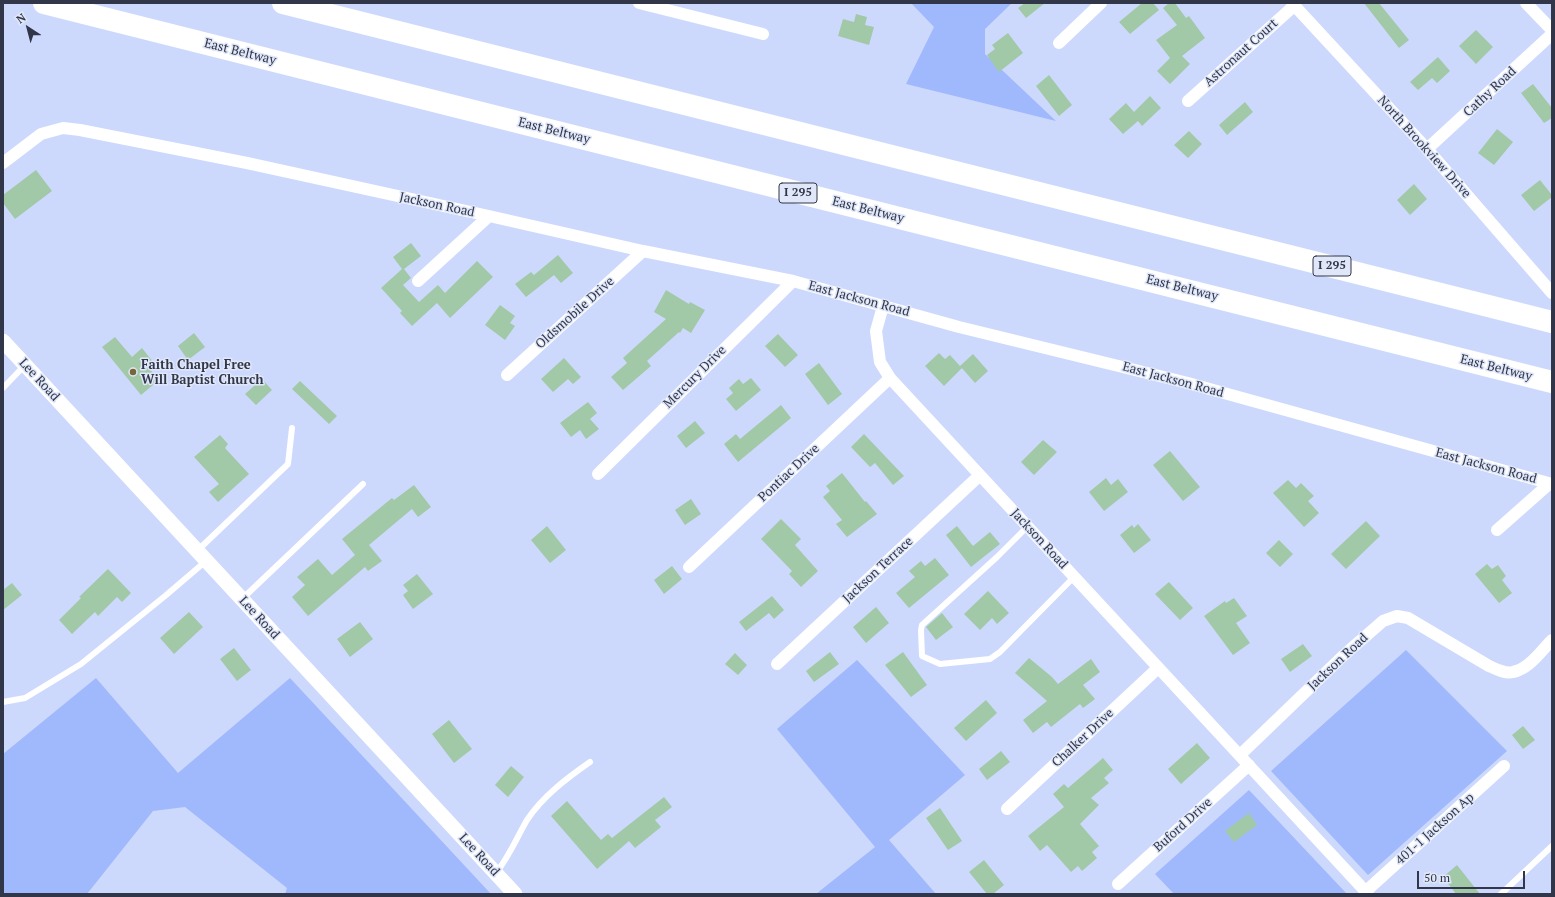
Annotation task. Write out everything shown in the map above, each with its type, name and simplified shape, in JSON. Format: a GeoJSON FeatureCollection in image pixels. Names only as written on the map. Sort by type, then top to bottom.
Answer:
{"type":"FeatureCollection","features":[{"type":"Feature","properties":{"kind":"highway","name":"East Beltway"},"geometry":{"type":"LineString","coordinates":[[44,3],[1552,382]]}},
{"type":"Feature","properties":{"kind":"highway","name":"I 295"},"geometry":{"type":"LineString","coordinates":[[283,3],[1552,322]]}},
{"type":"Feature","properties":{"kind":"street"},"geometry":{"type":"LineString","coordinates":[[639,3],[763,34]]}},
{"type":"Feature","properties":{"kind":"street"},"geometry":{"type":"LineString","coordinates":[[1059,43],[1101,3]]}},
{"type":"Feature","properties":{"kind":"street"},"geometry":{"type":"LineString","coordinates":[[1526,3],[1552,30]]}},
{"type":"Feature","properties":{"kind":"street","name":"Astronaut Court"},"geometry":{"type":"LineString","coordinates":[[1188,101],[1294,4]]}},
{"type":"Feature","properties":{"kind":"street","name":"North Brookview Drive"},"geometry":{"type":"LineString","coordinates":[[1294,4],[1427,149],[1552,293]]}},
{"type":"Feature","properties":{"kind":"street","name":"Cathy Road"},"geometry":{"type":"LineString","coordinates":[[1427,149],[1552,34]]}},
{"type":"Feature","properties":{"kind":"street","name":"Jackson Road"},"geometry":{"type":"LineString","coordinates":[[3,163],[41,134],[63,128],[80,130],[247,163],[643,251],[793,281]]}},
{"type":"Feature","properties":{"kind":"street"},"geometry":{"type":"LineString","coordinates":[[418,281],[488,216]]}},
{"type":"Feature","properties":{"kind":"street","name":"Oldsmobile Drive"},"geometry":{"type":"LineString","coordinates":[[507,375],[643,251]]}},
{"type":"Feature","properties":{"kind":"street","name":"East Jackson Road"},"geometry":{"type":"LineString","coordinates":[[793,281],[959,327],[1188,383],[1551,484]]}},
{"type":"Feature","properties":{"kind":"street","name":"Mercury Drive"},"geometry":{"type":"LineString","coordinates":[[598,474],[793,281]]}},
{"type":"Feature","properties":{"kind":"street","name":"Jackson Road"},"geometry":{"type":"LineString","coordinates":[[883,306],[876,331],[880,362],[890,378],[1366,893]]}},
{"type":"Feature","properties":{"kind":"street","name":"Lee Road"},"geometry":{"type":"LineString","coordinates":[[3,341],[515,894]]}},
{"type":"Feature","properties":{"kind":"street","name":"Pontiac Drive"},"geometry":{"type":"LineString","coordinates":[[689,567],[890,378]]}},
{"type":"Feature","properties":{"kind":"street","name":"Jackson Terrace"},"geometry":{"type":"LineString","coordinates":[[777,664],[979,476]]}},
{"type":"Feature","properties":{"kind":"street"},"geometry":{"type":"LineString","coordinates":[[1497,530],[1551,484]]}},
{"type":"Feature","properties":{"kind":"street","name":"Jackson Road"},"geometry":{"type":"LineString","coordinates":[[1240,755],[1344,655],[1383,621],[1397,616],[1408,618],[1501,672],[1513,673],[1526,667],[1552,640]]}},
{"type":"Feature","properties":{"kind":"street","name":"Chalker Drive"},"geometry":{"type":"LineString","coordinates":[[1007,809],[1158,668]]}},
{"type":"Feature","properties":{"kind":"street","name":"Buford Drive"},"geometry":{"type":"LineString","coordinates":[[1118,884],[1249,766]]}},
{"type":"Feature","properties":{"kind":"street","name":"401-1 Jackson Ap"},"geometry":{"type":"LineString","coordinates":[[1366,893],[1504,766]]}},
{"type":"Feature","properties":{"kind":"lane"},"geometry":{"type":"LineString","coordinates":[[3,388],[25,365]]}},
{"type":"Feature","properties":{"kind":"lane"},"geometry":{"type":"LineString","coordinates":[[3,702],[25,698],[81,664],[165,596],[288,464],[292,428]]}},
{"type":"Feature","properties":{"kind":"lane"},"geometry":{"type":"LineString","coordinates":[[242,599],[364,484]]}},
{"type":"Feature","properties":{"kind":"lane"},"geometry":{"type":"LineString","coordinates":[[1027,527],[997,557],[922,625],[922,656],[940,664],[990,659],[1000,652],[1074,577]]}},
{"type":"Feature","properties":{"kind":"lane"},"geometry":{"type":"LineString","coordinates":[[496,873],[507,858],[528,820],[542,802],[563,781],[590,762]]}},
{"type":"Feature","properties":{"kind":"lane"},"geometry":{"type":"LineString","coordinates":[[1501,894],[1552,846]]}},
{"type":"Feature","properties":{"kind":"shaded area"},"geometry":{"type":"Polygon","coordinates":[[[911,3],[1012,3],[985,29],[985,54],[1056,121],[906,84],[934,27],[911,3]]]}},
{"type":"Feature","properties":{"kind":"shaded area"},"geometry":{"type":"Polygon","coordinates":[[[1406,650],[1507,751],[1368,875],[1271,771],[1406,650]]]}},
{"type":"Feature","properties":{"kind":"shaded area"},"geometry":{"type":"Polygon","coordinates":[[[857,660],[965,775],[889,840],[936,894],[816,894],[875,847],[777,729],[857,660]]]}},
{"type":"Feature","properties":{"kind":"shaded area"},"geometry":{"type":"Polygon","coordinates":[[[96,678],[178,773],[290,678],[491,894],[285,894],[287,888],[185,807],[153,811],[87,894],[3,894],[3,754],[96,678]]]}},
{"type":"Feature","properties":{"kind":"shaded area"},"geometry":{"type":"Polygon","coordinates":[[[1249,790],[1347,894],[1174,894],[1155,874],[1249,790]]]}},
{"type":"Feature","properties":{"kind":"building"},"geometry":{"type":"Polygon","coordinates":[[[1025,3],[1045,3],[1026,18],[1018,8],[1025,3]]]}},
{"type":"Feature","properties":{"kind":"building"},"geometry":{"type":"Polygon","coordinates":[[[1142,3],[1153,3],[1159,10],[1130,34],[1119,22],[1142,3]]]}},
{"type":"Feature","properties":{"kind":"building"},"geometry":{"type":"Polygon","coordinates":[[[1169,3],[1175,3],[1186,18],[1189,16],[1205,38],[1182,56],[1190,64],[1170,84],[1157,71],[1170,58],[1156,40],[1177,25],[1163,8],[1169,3]]]}},
{"type":"Feature","properties":{"kind":"building"},"geometry":{"type":"Polygon","coordinates":[[[1364,3],[1379,3],[1409,40],[1399,48],[1364,3]]]}},
{"type":"Feature","properties":{"kind":"building"},"geometry":{"type":"Polygon","coordinates":[[[856,14],[867,17],[865,25],[874,27],[869,45],[838,36],[843,19],[854,22],[856,14]]]}},
{"type":"Feature","properties":{"kind":"building"},"geometry":{"type":"Polygon","coordinates":[[[1476,30],[1493,47],[1476,64],[1459,46],[1476,30]]]}},
{"type":"Feature","properties":{"kind":"building"},"geometry":{"type":"Polygon","coordinates":[[[1008,33],[1023,53],[999,72],[987,55],[995,49],[992,45],[1008,33]]]}},
{"type":"Feature","properties":{"kind":"building"},"geometry":{"type":"Polygon","coordinates":[[[1438,57],[1450,71],[1437,83],[1432,78],[1418,90],[1410,82],[1438,57]]]}},
{"type":"Feature","properties":{"kind":"building"},"geometry":{"type":"Polygon","coordinates":[[[1049,75],[1072,105],[1059,116],[1036,86],[1049,75]]]}},
{"type":"Feature","properties":{"kind":"building"},"geometry":{"type":"Polygon","coordinates":[[[1533,84],[1552,108],[1552,118],[1544,123],[1521,93],[1533,84]]]}},
{"type":"Feature","properties":{"kind":"building"},"geometry":{"type":"Polygon","coordinates":[[[1150,96],[1161,108],[1142,126],[1138,121],[1123,134],[1109,119],[1126,103],[1134,112],[1150,96]]]}},
{"type":"Feature","properties":{"kind":"building"},"geometry":{"type":"Polygon","coordinates":[[[1245,102],[1253,112],[1227,135],[1219,125],[1245,102]]]}},
{"type":"Feature","properties":{"kind":"building"},"geometry":{"type":"Polygon","coordinates":[[[1497,129],[1513,142],[1494,165],[1478,153],[1497,129]]]}},
{"type":"Feature","properties":{"kind":"building"},"geometry":{"type":"Polygon","coordinates":[[[1189,131],[1202,144],[1188,158],[1174,145],[1189,131]]]}},
{"type":"Feature","properties":{"kind":"building"},"geometry":{"type":"Polygon","coordinates":[[[36,170],[52,191],[15,219],[3,203],[3,195],[36,170]]]}},
{"type":"Feature","properties":{"kind":"building"},"geometry":{"type":"Polygon","coordinates":[[[1540,180],[1552,197],[1534,211],[1521,195],[1540,180]]]}},
{"type":"Feature","properties":{"kind":"building"},"geometry":{"type":"Polygon","coordinates":[[[1414,184],[1427,199],[1410,215],[1397,200],[1414,184]]]}},
{"type":"Feature","properties":{"kind":"building"},"geometry":{"type":"Polygon","coordinates":[[[411,243],[421,256],[404,269],[411,278],[403,285],[419,302],[438,285],[445,293],[477,261],[493,277],[450,318],[437,303],[412,326],[400,313],[402,311],[381,288],[402,269],[393,257],[411,243]]]}},
{"type":"Feature","properties":{"kind":"building"},"geometry":{"type":"Polygon","coordinates":[[[558,255],[573,273],[561,283],[554,275],[526,297],[515,284],[531,272],[534,275],[558,255]]]}},
{"type":"Feature","properties":{"kind":"building"},"geometry":{"type":"Polygon","coordinates":[[[666,290],[689,304],[690,302],[705,310],[691,333],[683,328],[680,333],[679,332],[647,361],[651,366],[623,390],[611,377],[627,363],[623,358],[666,319],[654,312],[666,290]]]}},
{"type":"Feature","properties":{"kind":"building"},"geometry":{"type":"Polygon","coordinates":[[[500,305],[515,316],[510,323],[515,326],[505,340],[485,325],[500,305]]]}},
{"type":"Feature","properties":{"kind":"building"},"geometry":{"type":"Polygon","coordinates":[[[194,333],[205,347],[188,360],[178,346],[194,333]]]}},
{"type":"Feature","properties":{"kind":"building"},"geometry":{"type":"Polygon","coordinates":[[[778,334],[798,355],[785,367],[765,346],[778,334]]]}},
{"type":"Feature","properties":{"kind":"building"},"geometry":{"type":"Polygon","coordinates":[[[115,337],[132,357],[142,348],[153,362],[147,366],[159,380],[141,395],[102,347],[115,337]]]}},
{"type":"Feature","properties":{"kind":"building"},"geometry":{"type":"Polygon","coordinates":[[[939,353],[945,359],[950,355],[960,366],[973,354],[988,371],[975,383],[962,368],[944,386],[925,366],[939,353]]]}},
{"type":"Feature","properties":{"kind":"building"},"geometry":{"type":"Polygon","coordinates":[[[564,358],[581,377],[573,384],[568,379],[553,392],[541,379],[564,358]]]}},
{"type":"Feature","properties":{"kind":"building"},"geometry":{"type":"Polygon","coordinates":[[[819,363],[842,394],[828,405],[805,374],[819,363]]]}},
{"type":"Feature","properties":{"kind":"building"},"geometry":{"type":"Polygon","coordinates":[[[751,378],[761,390],[736,411],[726,399],[733,393],[729,388],[739,379],[743,384],[751,378]]]}},
{"type":"Feature","properties":{"kind":"building"},"geometry":{"type":"Polygon","coordinates":[[[262,379],[272,390],[256,405],[245,394],[262,379]]]}},
{"type":"Feature","properties":{"kind":"building"},"geometry":{"type":"Polygon","coordinates":[[[300,381],[337,416],[329,424],[292,389],[300,381]]]}},
{"type":"Feature","properties":{"kind":"building"},"geometry":{"type":"Polygon","coordinates":[[[588,402],[597,413],[590,419],[599,429],[586,439],[580,430],[571,437],[560,423],[588,402]]]}},
{"type":"Feature","properties":{"kind":"building"},"geometry":{"type":"Polygon","coordinates":[[[781,405],[791,418],[738,462],[724,444],[736,434],[740,439],[781,405]]]}},
{"type":"Feature","properties":{"kind":"building"},"geometry":{"type":"Polygon","coordinates":[[[695,421],[705,433],[686,448],[677,436],[695,421]]]}},
{"type":"Feature","properties":{"kind":"building"},"geometry":{"type":"Polygon","coordinates":[[[864,434],[904,476],[893,485],[875,463],[870,467],[851,447],[864,434]]]}},
{"type":"Feature","properties":{"kind":"building"},"geometry":{"type":"Polygon","coordinates":[[[220,435],[228,444],[225,448],[249,474],[218,502],[209,492],[219,484],[194,457],[220,435]]]}},
{"type":"Feature","properties":{"kind":"building"},"geometry":{"type":"Polygon","coordinates":[[[1043,440],[1057,452],[1034,475],[1021,462],[1043,440]]]}},
{"type":"Feature","properties":{"kind":"building"},"geometry":{"type":"Polygon","coordinates":[[[1170,451],[1200,487],[1183,501],[1153,465],[1170,451]]]}},
{"type":"Feature","properties":{"kind":"building"},"geometry":{"type":"Polygon","coordinates":[[[842,473],[865,502],[866,501],[877,514],[847,537],[836,524],[842,520],[823,497],[830,491],[826,486],[842,473]]]}},
{"type":"Feature","properties":{"kind":"building"},"geometry":{"type":"Polygon","coordinates":[[[1106,478],[1111,485],[1118,479],[1128,492],[1104,511],[1089,492],[1106,478]]]}},
{"type":"Feature","properties":{"kind":"building"},"geometry":{"type":"Polygon","coordinates":[[[1288,480],[1296,488],[1301,483],[1314,496],[1308,501],[1319,513],[1304,527],[1273,493],[1288,480]]]}},
{"type":"Feature","properties":{"kind":"building"},"geometry":{"type":"Polygon","coordinates":[[[414,485],[431,507],[418,517],[412,509],[369,545],[382,561],[368,571],[365,567],[308,616],[292,597],[305,585],[297,577],[318,559],[332,575],[355,555],[342,539],[392,498],[394,500],[414,485]]]}},
{"type":"Feature","properties":{"kind":"building"},"geometry":{"type":"Polygon","coordinates":[[[691,499],[701,514],[685,525],[675,510],[691,499]]]}},
{"type":"Feature","properties":{"kind":"building"},"geometry":{"type":"Polygon","coordinates":[[[781,519],[801,539],[795,545],[818,571],[801,587],[789,574],[792,571],[761,539],[781,519]]]}},
{"type":"Feature","properties":{"kind":"building"},"geometry":{"type":"Polygon","coordinates":[[[1366,521],[1380,536],[1346,569],[1331,554],[1366,521]]]}},
{"type":"Feature","properties":{"kind":"building"},"geometry":{"type":"Polygon","coordinates":[[[1138,524],[1151,540],[1134,553],[1120,535],[1132,525],[1134,528],[1138,524]]]}},
{"type":"Feature","properties":{"kind":"building"},"geometry":{"type":"Polygon","coordinates":[[[547,526],[566,550],[550,563],[531,540],[547,526]]]}},
{"type":"Feature","properties":{"kind":"building"},"geometry":{"type":"Polygon","coordinates":[[[957,526],[973,546],[990,532],[1000,544],[971,567],[946,535],[957,526]]]}},
{"type":"Feature","properties":{"kind":"building"},"geometry":{"type":"Polygon","coordinates":[[[1279,540],[1293,554],[1280,567],[1266,553],[1279,540]]]}},
{"type":"Feature","properties":{"kind":"building"},"geometry":{"type":"Polygon","coordinates":[[[935,558],[949,575],[909,608],[896,593],[915,577],[909,571],[921,561],[925,566],[935,558]]]}},
{"type":"Feature","properties":{"kind":"building"},"geometry":{"type":"Polygon","coordinates":[[[1487,564],[1492,569],[1498,565],[1506,576],[1502,580],[1512,593],[1499,603],[1475,574],[1487,564]]]}},
{"type":"Feature","properties":{"kind":"building"},"geometry":{"type":"Polygon","coordinates":[[[672,566],[682,579],[664,594],[654,580],[672,566]]]}},
{"type":"Feature","properties":{"kind":"building"},"geometry":{"type":"Polygon","coordinates":[[[108,569],[131,593],[122,602],[117,597],[98,616],[95,612],[72,634],[59,620],[81,598],[79,597],[108,569]]]}},
{"type":"Feature","properties":{"kind":"building"},"geometry":{"type":"Polygon","coordinates":[[[417,574],[433,594],[413,609],[403,595],[408,591],[403,585],[417,574]]]}},
{"type":"Feature","properties":{"kind":"building"},"geometry":{"type":"Polygon","coordinates":[[[1169,582],[1193,608],[1180,620],[1155,594],[1169,582]]]}},
{"type":"Feature","properties":{"kind":"building"},"geometry":{"type":"Polygon","coordinates":[[[12,583],[22,595],[3,610],[3,590],[12,583]]]}},
{"type":"Feature","properties":{"kind":"building"},"geometry":{"type":"Polygon","coordinates":[[[988,591],[1009,613],[997,624],[992,618],[980,630],[964,614],[988,591]]]}},
{"type":"Feature","properties":{"kind":"building"},"geometry":{"type":"Polygon","coordinates":[[[772,596],[784,610],[774,619],[769,613],[746,631],[739,622],[772,596]]]}},
{"type":"Feature","properties":{"kind":"building"},"geometry":{"type":"Polygon","coordinates":[[[1234,598],[1247,616],[1236,623],[1250,643],[1233,655],[1204,616],[1225,601],[1226,603],[1234,598]]]}},
{"type":"Feature","properties":{"kind":"building"},"geometry":{"type":"Polygon","coordinates":[[[876,607],[889,623],[866,643],[853,627],[876,607]]]}},
{"type":"Feature","properties":{"kind":"building"},"geometry":{"type":"Polygon","coordinates":[[[189,612],[203,627],[174,654],[160,638],[189,612]]]}},
{"type":"Feature","properties":{"kind":"building"},"geometry":{"type":"Polygon","coordinates":[[[942,613],[953,627],[936,640],[926,627],[942,613]]]}},
{"type":"Feature","properties":{"kind":"building"},"geometry":{"type":"Polygon","coordinates":[[[360,622],[373,639],[350,657],[337,639],[360,622]]]}},
{"type":"Feature","properties":{"kind":"building"},"geometry":{"type":"Polygon","coordinates":[[[1303,644],[1312,656],[1290,672],[1281,659],[1303,644]]]}},
{"type":"Feature","properties":{"kind":"building"},"geometry":{"type":"Polygon","coordinates":[[[234,648],[251,670],[237,681],[220,659],[234,648]]]}},
{"type":"Feature","properties":{"kind":"building"},"geometry":{"type":"Polygon","coordinates":[[[830,652],[839,664],[814,682],[806,671],[830,652]]]}},
{"type":"Feature","properties":{"kind":"building"},"geometry":{"type":"Polygon","coordinates":[[[903,652],[927,685],[911,697],[885,665],[903,652]]]}},
{"type":"Feature","properties":{"kind":"building"},"geometry":{"type":"Polygon","coordinates":[[[735,653],[747,665],[738,675],[725,664],[735,653]]]}},
{"type":"Feature","properties":{"kind":"building"},"geometry":{"type":"Polygon","coordinates":[[[1029,658],[1052,677],[1058,684],[1091,659],[1100,672],[1083,685],[1095,699],[1083,708],[1080,704],[1051,727],[1047,722],[1033,733],[1023,720],[1047,701],[1015,673],[1029,658]]]}},
{"type":"Feature","properties":{"kind":"building"},"geometry":{"type":"Polygon","coordinates":[[[986,700],[997,713],[966,741],[954,728],[986,700]]]}},
{"type":"Feature","properties":{"kind":"building"},"geometry":{"type":"Polygon","coordinates":[[[449,720],[472,749],[454,763],[432,734],[449,720]]]}},
{"type":"Feature","properties":{"kind":"building"},"geometry":{"type":"Polygon","coordinates":[[[1523,726],[1535,740],[1523,749],[1512,735],[1523,726]]]}},
{"type":"Feature","properties":{"kind":"building"},"geometry":{"type":"Polygon","coordinates":[[[1197,743],[1210,758],[1181,784],[1168,769],[1197,743]]]}},
{"type":"Feature","properties":{"kind":"building"},"geometry":{"type":"Polygon","coordinates":[[[1001,751],[1010,762],[987,780],[979,769],[1001,751]]]}},
{"type":"Feature","properties":{"kind":"building"},"geometry":{"type":"Polygon","coordinates":[[[1103,758],[1113,770],[1104,778],[1109,783],[1091,798],[1099,805],[1080,824],[1099,846],[1092,852],[1097,858],[1082,871],[1078,866],[1071,872],[1047,845],[1040,851],[1028,836],[1064,807],[1053,794],[1064,784],[1068,788],[1103,758]]]}},
{"type":"Feature","properties":{"kind":"building"},"geometry":{"type":"Polygon","coordinates":[[[511,766],[524,777],[508,797],[495,785],[511,766]]]}},
{"type":"Feature","properties":{"kind":"building"},"geometry":{"type":"Polygon","coordinates":[[[664,797],[672,807],[655,820],[661,827],[635,848],[629,841],[597,869],[551,816],[567,801],[601,840],[608,834],[612,838],[664,797]]]}},
{"type":"Feature","properties":{"kind":"building"},"geometry":{"type":"Polygon","coordinates":[[[940,808],[962,841],[948,850],[926,818],[940,808]]]}},
{"type":"Feature","properties":{"kind":"building"},"geometry":{"type":"Polygon","coordinates":[[[1249,813],[1257,825],[1234,842],[1225,831],[1249,813]]]}},
{"type":"Feature","properties":{"kind":"building"},"geometry":{"type":"Polygon","coordinates":[[[984,860],[1004,885],[993,894],[987,894],[969,872],[984,860]]]}},
{"type":"Feature","properties":{"kind":"building"},"geometry":{"type":"Polygon","coordinates":[[[1457,865],[1480,894],[1456,894],[1443,877],[1457,865]]]}},
{"type":"Feature","properties":{"kind":"place","name":"Faith Chapel Free Will Baptist Church"},"geometry":{"type":"Point","coordinates":[133,372]}}]}
